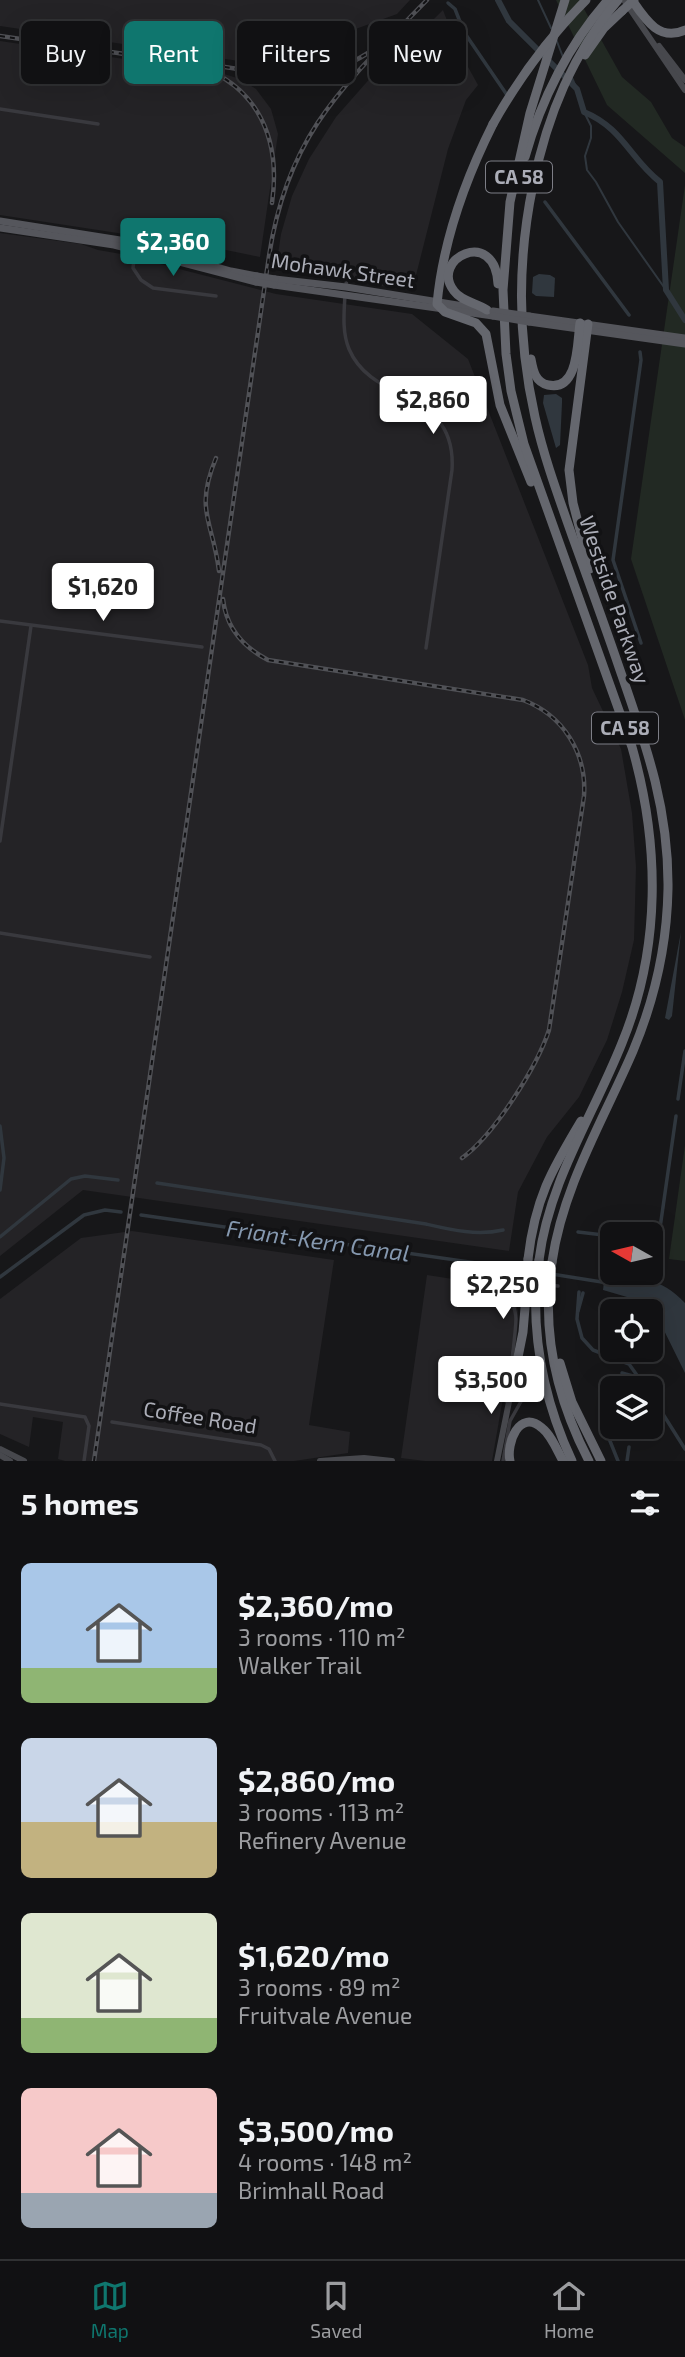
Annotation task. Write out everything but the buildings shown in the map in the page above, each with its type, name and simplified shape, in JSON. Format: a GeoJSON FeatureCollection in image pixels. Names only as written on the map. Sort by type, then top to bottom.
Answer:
{"type":"FeatureCollection","features":[{"type":"Feature","properties":{"kind":"highway"},"geometry":{"type":"LineString","coordinates":[[505,255],[514,180],[537,90],[565,0]]}},
{"type":"Feature","properties":{"kind":"highway"},"geometry":{"type":"LineString","coordinates":[[553,528],[504,414],[486,334],[474,322],[438,305],[443,268],[456,216],[470,176],[494,124],[541,50],[586,0]]}},
{"type":"Feature","properties":{"kind":"highway"},"geometry":{"type":"LineString","coordinates":[[597,25],[622,11],[623,0]]}},
{"type":"Feature","properties":{"kind":"highway"},"geometry":{"type":"LineString","coordinates":[[623,0],[657,30],[670,34],[685,30]]}},
{"type":"Feature","properties":{"kind":"highway","name":"CA 58"},"geometry":{"type":"LineString","coordinates":[[505,255],[519,177],[544,103],[568,56],[623,0]]}},
{"type":"Feature","properties":{"kind":"highway","name":"Westside Parkway"},"geometry":{"type":"LineString","coordinates":[[589,1461],[570,1421],[551,1347],[548,1307],[553,1287],[552,1262],[561,1214],[573,1180],[632,1053],[649,1007],[660,956],[667,891],[666,842],[657,785],[643,734],[553,480],[537,424],[524,347],[523,273],[530,202],[542,145],[551,117],[597,25]]}},
{"type":"Feature","properties":{"kind":"highway"},"geometry":{"type":"LineString","coordinates":[[491,312],[458,296],[450,285],[452,265],[464,254],[483,254],[496,268],[502,345],[511,391]]}},
{"type":"Feature","properties":{"kind":"highway","name":"Westside Parkway"},"geometry":{"type":"LineString","coordinates":[[505,255],[503,321],[511,391],[524,444],[632,747],[646,803],[650,833],[653,895],[644,969],[633,1014],[554,1193],[532,1285],[545,1390],[572,1461]]}},
{"type":"Feature","properties":{"kind":"highway"},"geometry":{"type":"LineString","coordinates":[[523,273],[529,352],[534,373],[541,382],[556,385],[566,382],[584,326]]}},
{"type":"Feature","properties":{"kind":"highway"},"geometry":{"type":"LineString","coordinates":[[584,326],[569,477],[574,509],[607,631]]}},
{"type":"Feature","properties":{"kind":"highway"},"geometry":{"type":"LineString","coordinates":[[511,1379],[532,1285],[528,1259],[533,1223],[549,1176],[607,1077]]}},
{"type":"Feature","properties":{"kind":"highway"},"geometry":{"type":"LineString","coordinates":[[548,1307],[552,1312],[556,1349],[563,1376],[581,1422],[601,1461]]}},
{"type":"Feature","properties":{"kind":"highway"},"geometry":{"type":"LineString","coordinates":[[510,1461],[509,1450],[514,1432],[525,1423],[543,1428],[563,1461]]}},
{"type":"Feature","properties":{"kind":"main road"},"geometry":{"type":"LineString","coordinates":[[623,0],[685,89]]}},
{"type":"Feature","properties":{"kind":"main road","name":"Mohawk Street"},"geometry":{"type":"LineString","coordinates":[[0,221],[120,240],[257,279]]}},
{"type":"Feature","properties":{"kind":"main road"},"geometry":{"type":"LineString","coordinates":[[17,231],[18,227],[45,228]]}},
{"type":"Feature","properties":{"kind":"main road","name":"Mohawk Street"},"geometry":{"type":"LineString","coordinates":[[0,228],[135,250],[274,282],[665,338],[685,344]]}},
{"type":"Feature","properties":{"kind":"main road","name":"Mohawk Street"},"geometry":{"type":"LineString","coordinates":[[665,338],[685,338]]}},
{"type":"Feature","properties":{"kind":"main road"},"geometry":{"type":"LineString","coordinates":[[497,1461],[511,1379]]}},
{"type":"Feature","properties":{"kind":"main road"},"geometry":{"type":"LineString","coordinates":[[0,1448],[24,1461]]}},
{"type":"Feature","properties":{"kind":"main road"},"geometry":{"type":"LineString","coordinates":[[0,1455],[10,1461]]}},
{"type":"Feature","properties":{"kind":"main road"},"geometry":{"type":"LineString","coordinates":[[320,1461],[392,1461]]}},
{"type":"Feature","properties":{"kind":"street"},"geometry":{"type":"LineString","coordinates":[[0,109],[98,124]]}},
{"type":"Feature","properties":{"kind":"street"},"geometry":{"type":"LineString","coordinates":[[135,250],[133,268],[141,280],[153,288],[216,296]]}},
{"type":"Feature","properties":{"kind":"street"},"geometry":{"type":"LineString","coordinates":[[346,272],[345,336],[353,358],[370,378],[415,400],[433,414],[444,431],[452,452],[452,470],[426,648]]}},
{"type":"Feature","properties":{"kind":"street"},"geometry":{"type":"LineString","coordinates":[[0,621],[202,647]]}},
{"type":"Feature","properties":{"kind":"street"},"geometry":{"type":"LineString","coordinates":[[0,841],[31,626]]}},
{"type":"Feature","properties":{"kind":"street"},"geometry":{"type":"LineString","coordinates":[[0,933],[150,957]]}},
{"type":"Feature","properties":{"kind":"street"},"geometry":{"type":"LineString","coordinates":[[503,1461],[510,1421],[528,1389],[525,1380],[511,1379],[516,1314],[509,1299],[510,1282],[553,1287]]}},
{"type":"Feature","properties":{"kind":"street"},"geometry":{"type":"LineString","coordinates":[[0,1404],[85,1417],[89,1426],[84,1461]]}},
{"type":"Feature","properties":{"kind":"street","name":"Coffee Road"},"geometry":{"type":"LineString","coordinates":[[112,1422],[261,1445],[269,1449],[275,1461]]}},
{"type":"Feature","properties":{"kind":"shaded area"},"geometry":{"type":"Polygon","coordinates":[[[0,0],[410,0],[397,14],[378,21],[369,21],[369,24],[355,29],[355,21],[237,21],[237,61],[223,59],[223,21],[124,21],[124,44],[110,42],[110,21],[21,21],[21,29],[0,26],[0,0]]]}},
{"type":"Feature","properties":{"kind":"shaded area"},"geometry":{"type":"Polygon","coordinates":[[[556,0],[579,0],[622,77],[651,102],[672,138],[685,147],[685,173],[607,105],[556,0]]]}},
{"type":"Feature","properties":{"kind":"shaded area"},"geometry":{"type":"Polygon","coordinates":[[[443,10],[447,21],[432,21],[443,10]]]}},
{"type":"Feature","properties":{"kind":"shaded area"},"geometry":{"type":"Polygon","coordinates":[[[0,41],[21,44],[21,84],[110,84],[110,57],[124,59],[124,84],[223,84],[223,74],[237,78],[237,84],[248,84],[256,89],[271,109],[278,134],[260,257],[143,233],[124,234],[0,215],[0,41]]]}},
{"type":"Feature","properties":{"kind":"shaded area"},"geometry":{"type":"Polygon","coordinates":[[[466,63],[478,85],[466,100],[448,149],[412,291],[358,282],[354,277],[341,274],[336,278],[276,268],[281,234],[292,196],[309,159],[336,117],[369,80],[369,84],[466,84],[466,63]]]}},
{"type":"Feature","properties":{"kind":"shaded area"},"geometry":{"type":"Polygon","coordinates":[[[685,185],[685,720],[631,559],[685,185]]]}},
{"type":"Feature","properties":{"kind":"shaded area"},"geometry":{"type":"Polygon","coordinates":[[[0,233],[81,244],[276,294],[412,314],[468,359],[588,665],[592,688],[621,749],[632,813],[636,867],[634,940],[607,1040],[579,1097],[547,1137],[518,1192],[509,1251],[83,1190],[0,1256],[0,233]]]}},
{"type":"Feature","properties":{"kind":"shaded area"},"geometry":{"type":"Polygon","coordinates":[[[539,274],[555,278],[554,297],[536,296],[532,293],[533,277],[539,274]]]}},
{"type":"Feature","properties":{"kind":"shaded area"},"geometry":{"type":"Polygon","coordinates":[[[556,394],[562,398],[562,403],[560,445],[556,448],[543,403],[544,395],[556,394]]]}},
{"type":"Feature","properties":{"kind":"shaded area"},"geometry":{"type":"Polygon","coordinates":[[[681,932],[672,1016],[669,1020],[665,1018],[681,932]]]}},
{"type":"Feature","properties":{"kind":"shaded area"},"geometry":{"type":"Polygon","coordinates":[[[685,1145],[685,1261],[669,1259],[685,1145]]]}},
{"type":"Feature","properties":{"kind":"shaded area"},"geometry":{"type":"Polygon","coordinates":[[[132,1231],[334,1260],[309,1425],[350,1432],[348,1453],[294,1461],[65,1461],[58,1459],[63,1422],[33,1417],[29,1447],[0,1434],[0,1299],[81,1238],[132,1231]]]}},
{"type":"Feature","properties":{"kind":"shaded area"},"geometry":{"type":"Polygon","coordinates":[[[427,1275],[511,1288],[518,1311],[492,1461],[425,1461],[401,1458],[427,1275]]]}},
{"type":"Feature","properties":{"kind":"shaded area"},"geometry":{"type":"Polygon","coordinates":[[[604,1285],[662,1285],[685,1303],[685,1373],[663,1328],[663,1299],[634,1299],[603,1290],[604,1285]]]}},
{"type":"Feature","properties":{"kind":"waterway"},"geometry":{"type":"LineString","coordinates":[[498,0],[509,21],[577,89],[584,112],[608,126],[660,182],[666,290],[685,320]]}},
{"type":"Feature","properties":{"kind":"waterway"},"geometry":{"type":"LineString","coordinates":[[538,0],[551,28]]}},
{"type":"Feature","properties":{"kind":"waterway"},"geometry":{"type":"LineString","coordinates":[[448,3],[455,9],[464,32],[507,95]]}},
{"type":"Feature","properties":{"kind":"waterway"},"geometry":{"type":"LineString","coordinates":[[556,39],[563,57]]}},
{"type":"Feature","properties":{"kind":"waterway"},"geometry":{"type":"LineString","coordinates":[[572,78],[577,89]]}},
{"type":"Feature","properties":{"kind":"waterway"},"geometry":{"type":"LineString","coordinates":[[584,112],[591,126],[591,138],[585,156],[587,170],[618,222],[666,290]]}},
{"type":"Feature","properties":{"kind":"waterway"},"geometry":{"type":"LineString","coordinates":[[545,202],[629,315]]}},
{"type":"Feature","properties":{"kind":"waterway"},"geometry":{"type":"LineString","coordinates":[[640,352],[613,560],[641,643]]}},
{"type":"Feature","properties":{"kind":"waterway"},"geometry":{"type":"LineString","coordinates":[[678,1099],[685,1051]]}},
{"type":"Feature","properties":{"kind":"waterway"},"geometry":{"type":"LineString","coordinates":[[661,1222],[676,1116]]}},
{"type":"Feature","properties":{"kind":"waterway"},"geometry":{"type":"LineString","coordinates":[[0,1126],[4,1158],[0,1190]]}},
{"type":"Feature","properties":{"kind":"waterway"},"geometry":{"type":"LineString","coordinates":[[0,1237],[71,1179],[85,1176],[118,1180]]}},
{"type":"Feature","properties":{"kind":"waterway"},"geometry":{"type":"LineString","coordinates":[[157,1183],[464,1232],[503,1230]]}},
{"type":"Feature","properties":{"kind":"waterway","name":"Friant-Kern Canal"},"geometry":{"type":"LineString","coordinates":[[0,1277],[84,1215],[105,1210],[121,1212]]}},
{"type":"Feature","properties":{"kind":"waterway","name":"Friant-Kern Canal"},"geometry":{"type":"LineString","coordinates":[[141,1215],[525,1270]]}},
{"type":"Feature","properties":{"kind":"waterway"},"geometry":{"type":"LineString","coordinates":[[578,1232],[600,1235]]}},
{"type":"Feature","properties":{"kind":"waterway","name":"Friant-Kern Canal"},"geometry":{"type":"LineString","coordinates":[[539,1272],[600,1282]]}},
{"type":"Feature","properties":{"kind":"waterway"},"geometry":{"type":"LineString","coordinates":[[579,1292],[577,1319],[582,1338],[593,1350],[629,1364],[638,1376]]}},
{"type":"Feature","properties":{"kind":"waterway"},"geometry":{"type":"LineString","coordinates":[[578,1311],[583,1293]]}},
{"type":"Feature","properties":{"kind":"waterway"},"geometry":{"type":"LineString","coordinates":[[622,1373],[633,1376]]}},
{"type":"Feature","properties":{"kind":"waterway"},"geometry":{"type":"LineString","coordinates":[[663,1414],[685,1449]]}},
{"type":"Feature","properties":{"kind":"waterway"},"geometry":{"type":"LineString","coordinates":[[609,1439],[618,1461]]}},
{"type":"Feature","properties":{"kind":"waterway"},"geometry":{"type":"LineString","coordinates":[[627,1461],[629,1447]]}},
{"type":"Feature","properties":{"kind":"railway"},"geometry":{"type":"LineString","coordinates":[[94,1461],[269,256],[278,213],[290,176],[324,113],[370,58],[427,0]]}},
{"type":"Feature","properties":{"kind":"railway"},"geometry":{"type":"LineString","coordinates":[[0,36],[180,62],[205,69],[227,80],[244,94],[267,131],[274,177],[272,203]]}},
{"type":"Feature","properties":{"kind":"railway"},"geometry":{"type":"LineString","coordinates":[[223,67],[267,73],[309,73],[329,70],[368,53]]}},
{"type":"Feature","properties":{"kind":"railway"},"geometry":{"type":"LineString","coordinates":[[216,458],[206,491],[206,504],[219,571]]}},
{"type":"Feature","properties":{"kind":"railway"},"geometry":{"type":"LineString","coordinates":[[223,599],[228,619],[237,635],[251,649],[268,660],[523,700],[550,715],[570,737],[577,751],[584,780],[584,796],[549,1030],[535,1062],[513,1099],[487,1134],[462,1158]]}}]}
